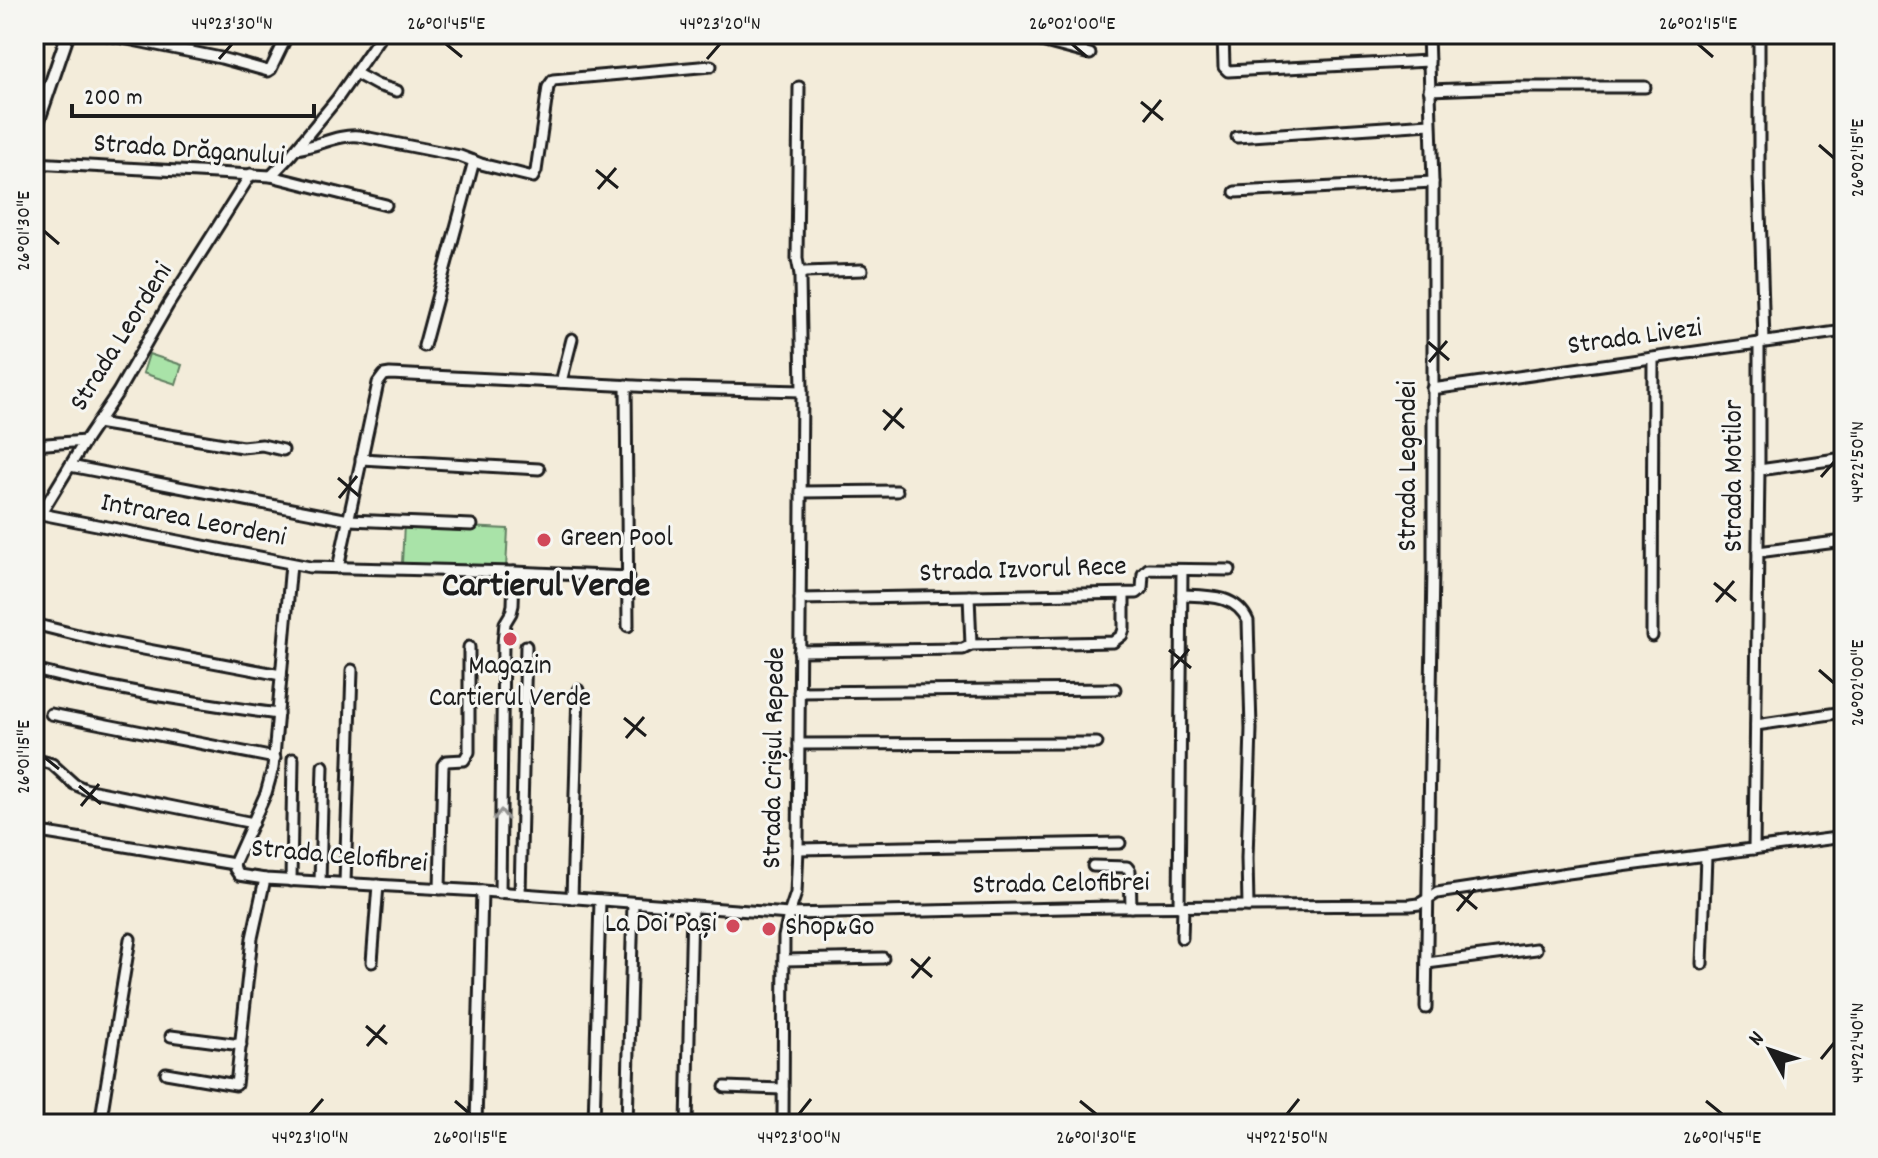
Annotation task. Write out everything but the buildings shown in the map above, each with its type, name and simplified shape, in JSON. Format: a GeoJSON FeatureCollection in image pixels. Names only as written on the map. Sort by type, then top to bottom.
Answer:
{"type":"FeatureCollection","features":[{"type":"Feature","properties":{"kind":"main road"},"geometry":{"type":"LineString","coordinates":[[34,133],[68,34]]}},
{"type":"Feature","properties":{"kind":"street"},"geometry":{"type":"LineString","coordinates":[[103,34],[221,58],[268,71],[288,34]]}},
{"type":"Feature","properties":{"kind":"street"},"geometry":{"type":"LineString","coordinates":[[271,176],[337,99],[382,34]]}},
{"type":"Feature","properties":{"kind":"street"},"geometry":{"type":"LineString","coordinates":[[1015,34],[1090,54]]}},
{"type":"Feature","properties":{"kind":"street"},"geometry":{"type":"LineString","coordinates":[[1223,34],[1224,67],[1228,71],[1429,61]]}},
{"type":"Feature","properties":{"kind":"street","name":"Strada Legendei"},"geometry":{"type":"LineString","coordinates":[[1426,1008],[1433,578],[1433,182],[1428,34]]}},
{"type":"Feature","properties":{"kind":"street","name":"Strada Motilor"},"geometry":{"type":"LineString","coordinates":[[1754,849],[1761,342],[1759,34]]}},
{"type":"Feature","properties":{"kind":"street"},"geometry":{"type":"LineString","coordinates":[[296,149],[351,135],[460,156],[533,177],[548,87],[553,80],[711,66]]}},
{"type":"Feature","properties":{"kind":"street"},"geometry":{"type":"LineString","coordinates":[[355,73],[397,91]]}},
{"type":"Feature","properties":{"kind":"street","name":"Strada Crișul Repede"},"geometry":{"type":"LineString","coordinates":[[783,1124],[784,937],[796,893],[798,849],[802,391],[800,274],[797,259],[799,87]]}},
{"type":"Feature","properties":{"kind":"street"},"geometry":{"type":"LineString","coordinates":[[1429,90],[1645,87]]}},
{"type":"Feature","properties":{"kind":"street"},"geometry":{"type":"LineString","coordinates":[[1237,137],[1430,124]]}},
{"type":"Feature","properties":{"kind":"street"},"geometry":{"type":"LineString","coordinates":[[424,346],[474,161]]}},
{"type":"Feature","properties":{"kind":"street","name":"Strada Drăganului"},"geometry":{"type":"LineString","coordinates":[[34,163],[271,176],[386,205]]}},
{"type":"Feature","properties":{"kind":"street","name":"Strada Leordeni"},"geometry":{"type":"LineString","coordinates":[[34,525],[251,174]]}},
{"type":"Feature","properties":{"kind":"street"},"geometry":{"type":"LineString","coordinates":[[1235,192],[1433,182]]}},
{"type":"Feature","properties":{"kind":"street"},"geometry":{"type":"LineString","coordinates":[[800,274],[862,270]]}},
{"type":"Feature","properties":{"kind":"street","name":"Strada Livezi"},"geometry":{"type":"LineString","coordinates":[[1432,389],[1844,331]]}},
{"type":"Feature","properties":{"kind":"street"},"geometry":{"type":"LineString","coordinates":[[561,382],[572,339]]}},
{"type":"Feature","properties":{"kind":"street"},"geometry":{"type":"LineString","coordinates":[[1652,636],[1653,359]]}},
{"type":"Feature","properties":{"kind":"street"},"geometry":{"type":"LineString","coordinates":[[338,568],[378,383],[384,375],[802,391]]}},
{"type":"Feature","properties":{"kind":"street"},"geometry":{"type":"LineString","coordinates":[[626,385],[628,626]]}},
{"type":"Feature","properties":{"kind":"street"},"geometry":{"type":"LineString","coordinates":[[97,423],[242,447],[262,445],[283,450]]}},
{"type":"Feature","properties":{"kind":"street"},"geometry":{"type":"LineString","coordinates":[[34,445],[85,441]]}},
{"type":"Feature","properties":{"kind":"street"},"geometry":{"type":"LineString","coordinates":[[1759,470],[1844,458]]}},
{"type":"Feature","properties":{"kind":"street"},"geometry":{"type":"LineString","coordinates":[[361,459],[539,469]]}},
{"type":"Feature","properties":{"kind":"street"},"geometry":{"type":"LineString","coordinates":[[70,466],[349,520],[472,525]]}},
{"type":"Feature","properties":{"kind":"street"},"geometry":{"type":"LineString","coordinates":[[801,492],[897,491]]}},
{"type":"Feature","properties":{"kind":"street","name":"Intrarea Leordeni"},"geometry":{"type":"LineString","coordinates":[[41,514],[291,564],[628,577]]}},
{"type":"Feature","properties":{"kind":"street"},"geometry":{"type":"LineString","coordinates":[[1758,552],[1844,541]]}},
{"type":"Feature","properties":{"kind":"street"},"geometry":{"type":"LineString","coordinates":[[234,864],[270,783],[275,758],[291,564]]}},
{"type":"Feature","properties":{"kind":"street","name":"Strada Izvorul Rece"},"geometry":{"type":"LineString","coordinates":[[800,599],[1124,594],[1142,589],[1143,574],[1148,569],[1230,570]]}},
{"type":"Feature","properties":{"kind":"street"},"geometry":{"type":"LineString","coordinates":[[1182,570],[1182,938]]}},
{"type":"Feature","properties":{"kind":"street"},"geometry":{"type":"LineString","coordinates":[[500,893],[503,643],[505,623],[513,605],[514,572]]}},
{"type":"Feature","properties":{"kind":"street"},"geometry":{"type":"LineString","coordinates":[[799,651],[963,649],[971,645],[1113,642],[1124,629],[1124,594]]}},
{"type":"Feature","properties":{"kind":"street"},"geometry":{"type":"LineString","coordinates":[[1182,595],[1224,599],[1240,608],[1248,621],[1251,729],[1248,906]]}},
{"type":"Feature","properties":{"kind":"street"},"geometry":{"type":"LineString","coordinates":[[969,596],[971,645]]}},
{"type":"Feature","properties":{"kind":"street"},"geometry":{"type":"LineString","coordinates":[[34,624],[106,642],[281,675]]}},
{"type":"Feature","properties":{"kind":"street"},"geometry":{"type":"LineString","coordinates":[[520,894],[526,646]]}},
{"type":"Feature","properties":{"kind":"street"},"geometry":{"type":"LineString","coordinates":[[440,889],[443,765],[446,761],[462,761],[468,756],[469,647]]}},
{"type":"Feature","properties":{"kind":"street"},"geometry":{"type":"LineString","coordinates":[[34,670],[105,687],[278,714]]}},
{"type":"Feature","properties":{"kind":"street"},"geometry":{"type":"LineString","coordinates":[[345,883],[352,670]]}},
{"type":"Feature","properties":{"kind":"street"},"geometry":{"type":"LineString","coordinates":[[799,692],[1115,689]]}},
{"type":"Feature","properties":{"kind":"street"},"geometry":{"type":"LineString","coordinates":[[572,898],[578,690]]}},
{"type":"Feature","properties":{"kind":"street"},"geometry":{"type":"LineString","coordinates":[[1756,725],[1844,712]]}},
{"type":"Feature","properties":{"kind":"street"},"geometry":{"type":"LineString","coordinates":[[51,714],[275,758]]}},
{"type":"Feature","properties":{"kind":"street"},"geometry":{"type":"LineString","coordinates":[[799,744],[1097,743]]}},
{"type":"Feature","properties":{"kind":"street"},"geometry":{"type":"LineString","coordinates":[[34,759],[52,764],[74,784],[85,789],[253,823]]}},
{"type":"Feature","properties":{"kind":"street"},"geometry":{"type":"LineString","coordinates":[[291,881],[293,759]]}},
{"type":"Feature","properties":{"kind":"street"},"geometry":{"type":"LineString","coordinates":[[320,882],[323,766]]}},
{"type":"Feature","properties":{"kind":"street","name":"Strada Celofibrei"},"geometry":{"type":"LineString","coordinates":[[34,831],[234,864],[239,875],[265,879],[482,891],[789,914],[1411,905],[1419,904],[1437,893],[1844,837]]}},
{"type":"Feature","properties":{"kind":"street"},"geometry":{"type":"LineString","coordinates":[[798,849],[1120,843]]}},
{"type":"Feature","properties":{"kind":"street"},"geometry":{"type":"LineString","coordinates":[[1702,964],[1706,856]]}},
{"type":"Feature","properties":{"kind":"street"},"geometry":{"type":"LineString","coordinates":[[1093,866],[1127,867],[1130,871],[1131,907]]}},
{"type":"Feature","properties":{"kind":"street"},"geometry":{"type":"LineString","coordinates":[[166,1073],[236,1085],[252,938],[265,879]]}},
{"type":"Feature","properties":{"kind":"street"},"geometry":{"type":"LineString","coordinates":[[372,962],[378,885]]}},
{"type":"Feature","properties":{"kind":"street"},"geometry":{"type":"LineString","coordinates":[[476,1124],[482,891]]}},
{"type":"Feature","properties":{"kind":"street"},"geometry":{"type":"LineString","coordinates":[[594,1124],[600,900]]}},
{"type":"Feature","properties":{"kind":"street"},"geometry":{"type":"LineString","coordinates":[[627,1124],[633,903]]}},
{"type":"Feature","properties":{"kind":"street"},"geometry":{"type":"LineString","coordinates":[[687,1124],[692,907]]}},
{"type":"Feature","properties":{"kind":"street"},"geometry":{"type":"LineString","coordinates":[[100,1124],[130,939]]}},
{"type":"Feature","properties":{"kind":"street"},"geometry":{"type":"LineString","coordinates":[[1427,963],[1536,949]]}},
{"type":"Feature","properties":{"kind":"street"},"geometry":{"type":"LineString","coordinates":[[784,960],[883,958]]}},
{"type":"Feature","properties":{"kind":"street"},"geometry":{"type":"LineString","coordinates":[[171,1036],[241,1045]]}},
{"type":"Feature","properties":{"kind":"street"},"geometry":{"type":"LineString","coordinates":[[725,1087],[783,1089]]}},
{"type":"Feature","properties":{"kind":"green space"},"geometry":{"type":"Polygon","coordinates":[[[149,354],[182,365],[176,384],[143,373],[149,354]]]}},
{"type":"Feature","properties":{"kind":"green space"},"geometry":{"type":"Polygon","coordinates":[[[404,524],[508,529],[506,569],[402,563],[404,524]]]}},
{"type":"Feature","properties":{"kind":"place","name":"Green Pool"},"geometry":{"type":"Point","coordinates":[544,540]}},
{"type":"Feature","properties":{"kind":"place","name":"Magazin Cartierul Verde"},"geometry":{"type":"Point","coordinates":[510,639]}},
{"type":"Feature","properties":{"kind":"place","name":"La Doi Pași"},"geometry":{"type":"Point","coordinates":[733,926]}},
{"type":"Feature","properties":{"kind":"place","name":"Shop&Go"},"geometry":{"type":"Point","coordinates":[769,929]}},
{"type":"Feature","properties":{"kind":"district","name":"Cartierul Verde"},"geometry":{"type":"Point","coordinates":[546,588]}}]}
